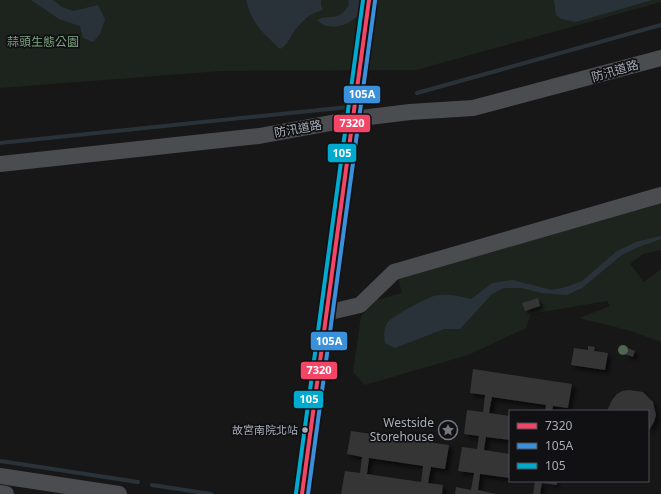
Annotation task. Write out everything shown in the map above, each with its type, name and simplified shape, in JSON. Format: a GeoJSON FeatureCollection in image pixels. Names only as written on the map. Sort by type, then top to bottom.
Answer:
{"type":"FeatureCollection","features":[{"type":"Feature","properties":{"kind":"street"},"geometry":{"type":"LineString","coordinates":[[302,494],[369,0]]}},
{"type":"Feature","properties":{"kind":"street","name":"防汛道路"},"geometry":{"type":"LineString","coordinates":[[0,164],[259,136],[353,119],[410,112],[473,108],[661,58]]}},
{"type":"Feature","properties":{"kind":"street"},"geometry":{"type":"LineString","coordinates":[[326,313],[360,305],[394,272],[661,195]]}},
{"type":"Feature","properties":{"kind":"street"},"geometry":{"type":"LineString","coordinates":[[0,476],[119,494]]}},
{"type":"Feature","properties":{"kind":"street"},"geometry":{"type":"LineString","coordinates":[[0,493],[6,494]]}},
{"type":"Feature","properties":{"kind":"green space","name":"蒜頭生態公園"},"geometry":{"type":"Polygon","coordinates":[[[0,0],[661,0],[661,2],[416,70],[221,71],[0,88],[0,0]]]}},
{"type":"Feature","properties":{"kind":"green space"},"geometry":{"type":"Polygon","coordinates":[[[661,201],[661,250],[643,254],[630,264],[644,282],[661,269],[661,342],[631,331],[579,318],[610,306],[607,301],[531,314],[526,328],[468,355],[365,385],[353,372],[361,316],[377,300],[402,293],[398,278],[661,201]]]}},
{"type":"Feature","properties":{"kind":"shaded area"},"geometry":{"type":"Polygon","coordinates":[[[31,0],[53,0],[62,7],[73,11],[98,5],[105,19],[100,34],[93,42],[83,38],[80,26],[59,19],[31,0]]]}},
{"type":"Feature","properties":{"kind":"shaded area"},"geometry":{"type":"Polygon","coordinates":[[[246,0],[321,0],[323,10],[304,20],[284,47],[280,49],[259,28],[252,16],[246,0]]]}},
{"type":"Feature","properties":{"kind":"shaded area"},"geometry":{"type":"Polygon","coordinates":[[[348,0],[367,0],[362,11],[357,16],[341,26],[334,27],[325,25],[317,20],[338,16],[345,11],[349,5],[348,0]]]}},
{"type":"Feature","properties":{"kind":"shaded area"},"geometry":{"type":"Polygon","coordinates":[[[554,0],[652,0],[576,22],[561,19],[556,15],[554,0]]]}},
{"type":"Feature","properties":{"kind":"shaded area"},"geometry":{"type":"Polygon","coordinates":[[[661,236],[661,239],[622,255],[582,288],[567,295],[541,293],[522,288],[504,288],[492,294],[460,329],[444,329],[395,348],[385,343],[384,335],[386,324],[391,319],[430,297],[448,295],[471,299],[492,283],[512,280],[552,290],[566,287],[582,281],[617,251],[636,242],[661,236]]]}},
{"type":"Feature","properties":{"kind":"building"},"geometry":{"type":"Polygon","coordinates":[[[538,298],[540,306],[525,311],[522,303],[538,298]]]}},
{"type":"Feature","properties":{"kind":"building"},"geometry":{"type":"Polygon","coordinates":[[[588,346],[595,347],[594,351],[608,353],[605,370],[571,365],[574,348],[588,350],[588,346]]]}},
{"type":"Feature","properties":{"kind":"building"},"geometry":{"type":"Polygon","coordinates":[[[628,348],[635,351],[633,357],[625,354],[628,348]]]}},
{"type":"Feature","properties":{"kind":"building"},"geometry":{"type":"Polygon","coordinates":[[[473,369],[572,384],[568,408],[553,406],[552,410],[545,410],[546,405],[492,397],[489,413],[509,416],[509,440],[486,437],[484,450],[509,454],[509,478],[480,474],[478,490],[496,494],[455,494],[456,487],[471,490],[474,473],[458,471],[462,447],[477,449],[479,436],[464,434],[467,410],[483,412],[485,395],[470,393],[473,369]]]}},
{"type":"Feature","properties":{"kind":"building"},"geometry":{"type":"Polygon","coordinates":[[[629,390],[643,392],[653,402],[656,415],[649,430],[649,410],[607,410],[612,400],[622,391],[629,390]]]}},
{"type":"Feature","properties":{"kind":"building"},"geometry":{"type":"Polygon","coordinates":[[[351,431],[449,445],[445,469],[431,467],[428,483],[443,485],[442,494],[341,494],[345,471],[360,473],[362,457],[347,454],[351,431]],[[369,458],[367,474],[421,482],[423,466],[369,458]]]}},
{"type":"Feature","properties":{"kind":"building"},"geometry":{"type":"Polygon","coordinates":[[[535,482],[557,482],[557,485],[542,483],[540,494],[533,494],[535,482]]]}},
{"type":"Feature","properties":{"kind":"waterway"},"geometry":{"type":"LineString","coordinates":[[417,93],[661,25]]}},
{"type":"Feature","properties":{"kind":"waterway"},"geometry":{"type":"LineString","coordinates":[[0,143],[349,107]]}},
{"type":"Feature","properties":{"kind":"waterway"},"geometry":{"type":"LineString","coordinates":[[0,461],[138,482]]}},
{"type":"Feature","properties":{"kind":"waterway"},"geometry":{"type":"LineString","coordinates":[[152,485],[211,494]]}},
{"type":"Feature","properties":{"kind":"transit line","name":"105"},"geometry":{"type":"LineString","coordinates":[[296,493],[363,0]]}},
{"type":"Feature","properties":{"kind":"transit line","name":"7320"},"geometry":{"type":"LineString","coordinates":[[302,494],[369,0]]}},
{"type":"Feature","properties":{"kind":"transit line","name":"105A"},"geometry":{"type":"LineString","coordinates":[[308,494],[375,1]]}},
{"type":"Feature","properties":{"kind":"place","name":"故宮南院北站"},"geometry":{"type":"Point","coordinates":[305,430]}},
{"type":"Feature","properties":{"kind":"place","name":"Westside Storehouse"},"geometry":{"type":"Point","coordinates":[448,430]}}]}
